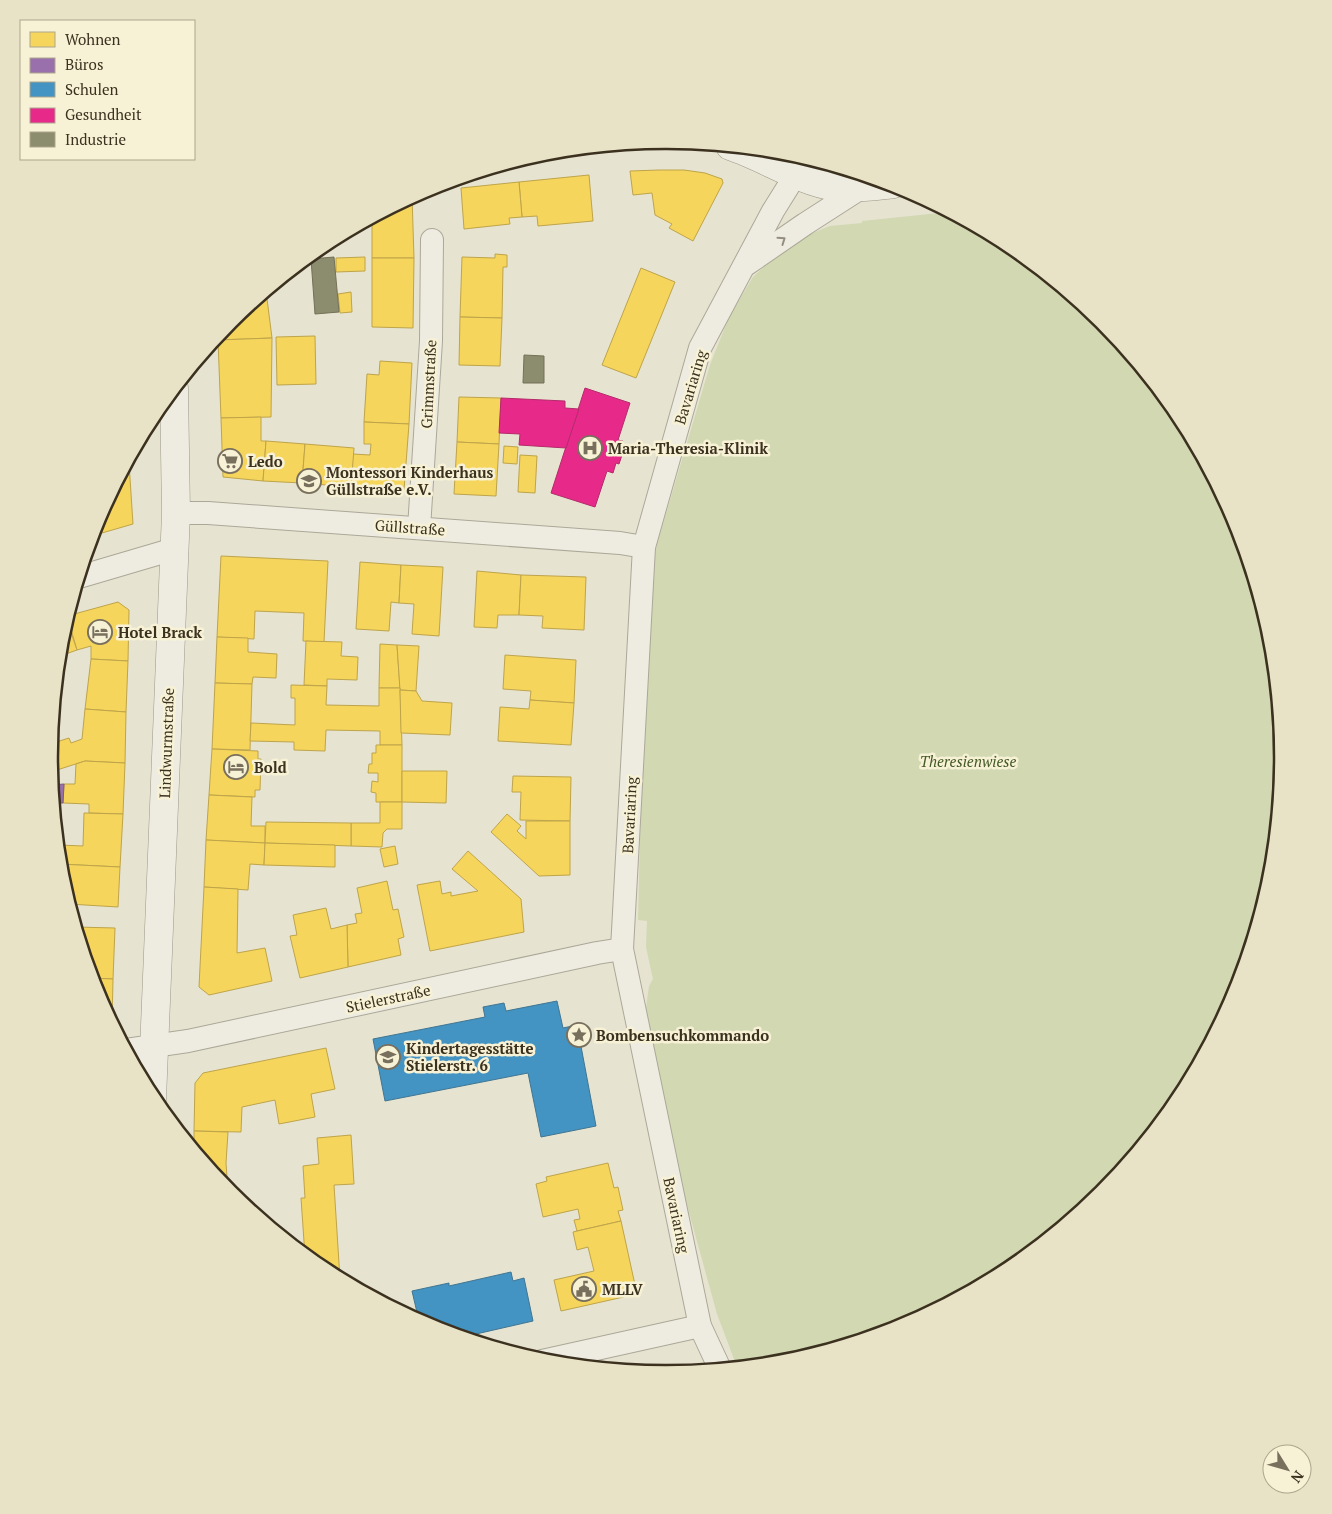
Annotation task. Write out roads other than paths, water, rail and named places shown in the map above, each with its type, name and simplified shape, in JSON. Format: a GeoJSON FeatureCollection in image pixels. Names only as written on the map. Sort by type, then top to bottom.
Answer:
{"type":"FeatureCollection","features":[{"type":"Feature","properties":{"kind":"main road"},"geometry":{"type":"LineString","coordinates":[[774,158],[801,166],[817,183],[836,187],[876,186]]}},
{"type":"Feature","properties":{"kind":"main road","name":"Lindwurmstraße"},"geometry":{"type":"LineString","coordinates":[[152,1083],[176,513],[174,399]]}},
{"type":"Feature","properties":{"kind":"street","name":"Bavariaring"},"geometry":{"type":"LineString","coordinates":[[717,1363],[700,1326],[622,949],[644,548],[700,348],[742,268],[801,166]]}},
{"type":"Feature","properties":{"kind":"street","name":"Bavariaring"},"geometry":{"type":"LineString","coordinates":[[742,268],[805,224],[862,188]]}},
{"type":"Feature","properties":{"kind":"street","name":"Grimmstraße"},"geometry":{"type":"LineString","coordinates":[[419,528],[431,342],[432,240]]}},
{"type":"Feature","properties":{"kind":"street","name":"Güllstraße"},"geometry":{"type":"LineString","coordinates":[[176,513],[208,513],[620,543],[644,548]]}},
{"type":"Feature","properties":{"kind":"street"},"geometry":{"type":"LineString","coordinates":[[85,576],[174,549]]}},
{"type":"Feature","properties":{"kind":"street","name":"Stielerstraße"},"geometry":{"type":"LineString","coordinates":[[133,1049],[188,1041],[622,949]]}},
{"type":"Feature","properties":{"kind":"street"},"geometry":{"type":"LineString","coordinates":[[563,1356],[700,1326]]}},
{"type":"Feature","properties":{"kind":"place","name":"Maria-Theresia-Klinik"},"geometry":{"type":"Point","coordinates":[590,448]}},
{"type":"Feature","properties":{"kind":"place","name":"Ledo"},"geometry":{"type":"Point","coordinates":[230,461]}},
{"type":"Feature","properties":{"kind":"place","name":"Montessori Kinderhaus Güllstraße e.V."},"geometry":{"type":"Point","coordinates":[309,481]}},
{"type":"Feature","properties":{"kind":"place","name":"Hotel Brack"},"geometry":{"type":"Point","coordinates":[100,632]}},
{"type":"Feature","properties":{"kind":"place","name":"Bold"},"geometry":{"type":"Point","coordinates":[236,767]}},
{"type":"Feature","properties":{"kind":"place","name":"Bombensuchkommando"},"geometry":{"type":"Point","coordinates":[579,1035]}},
{"type":"Feature","properties":{"kind":"place","name":"Kindertagesstätte Stielerstr. 6"},"geometry":{"type":"Point","coordinates":[388,1057]}},
{"type":"Feature","properties":{"kind":"place","name":"MLLV"},"geometry":{"type":"Point","coordinates":[584,1289]}},
{"type":"Feature","properties":{"kind":"park label","name":"Theresienwiese"},"geometry":{"type":"Point","coordinates":[968,761]}}]}
